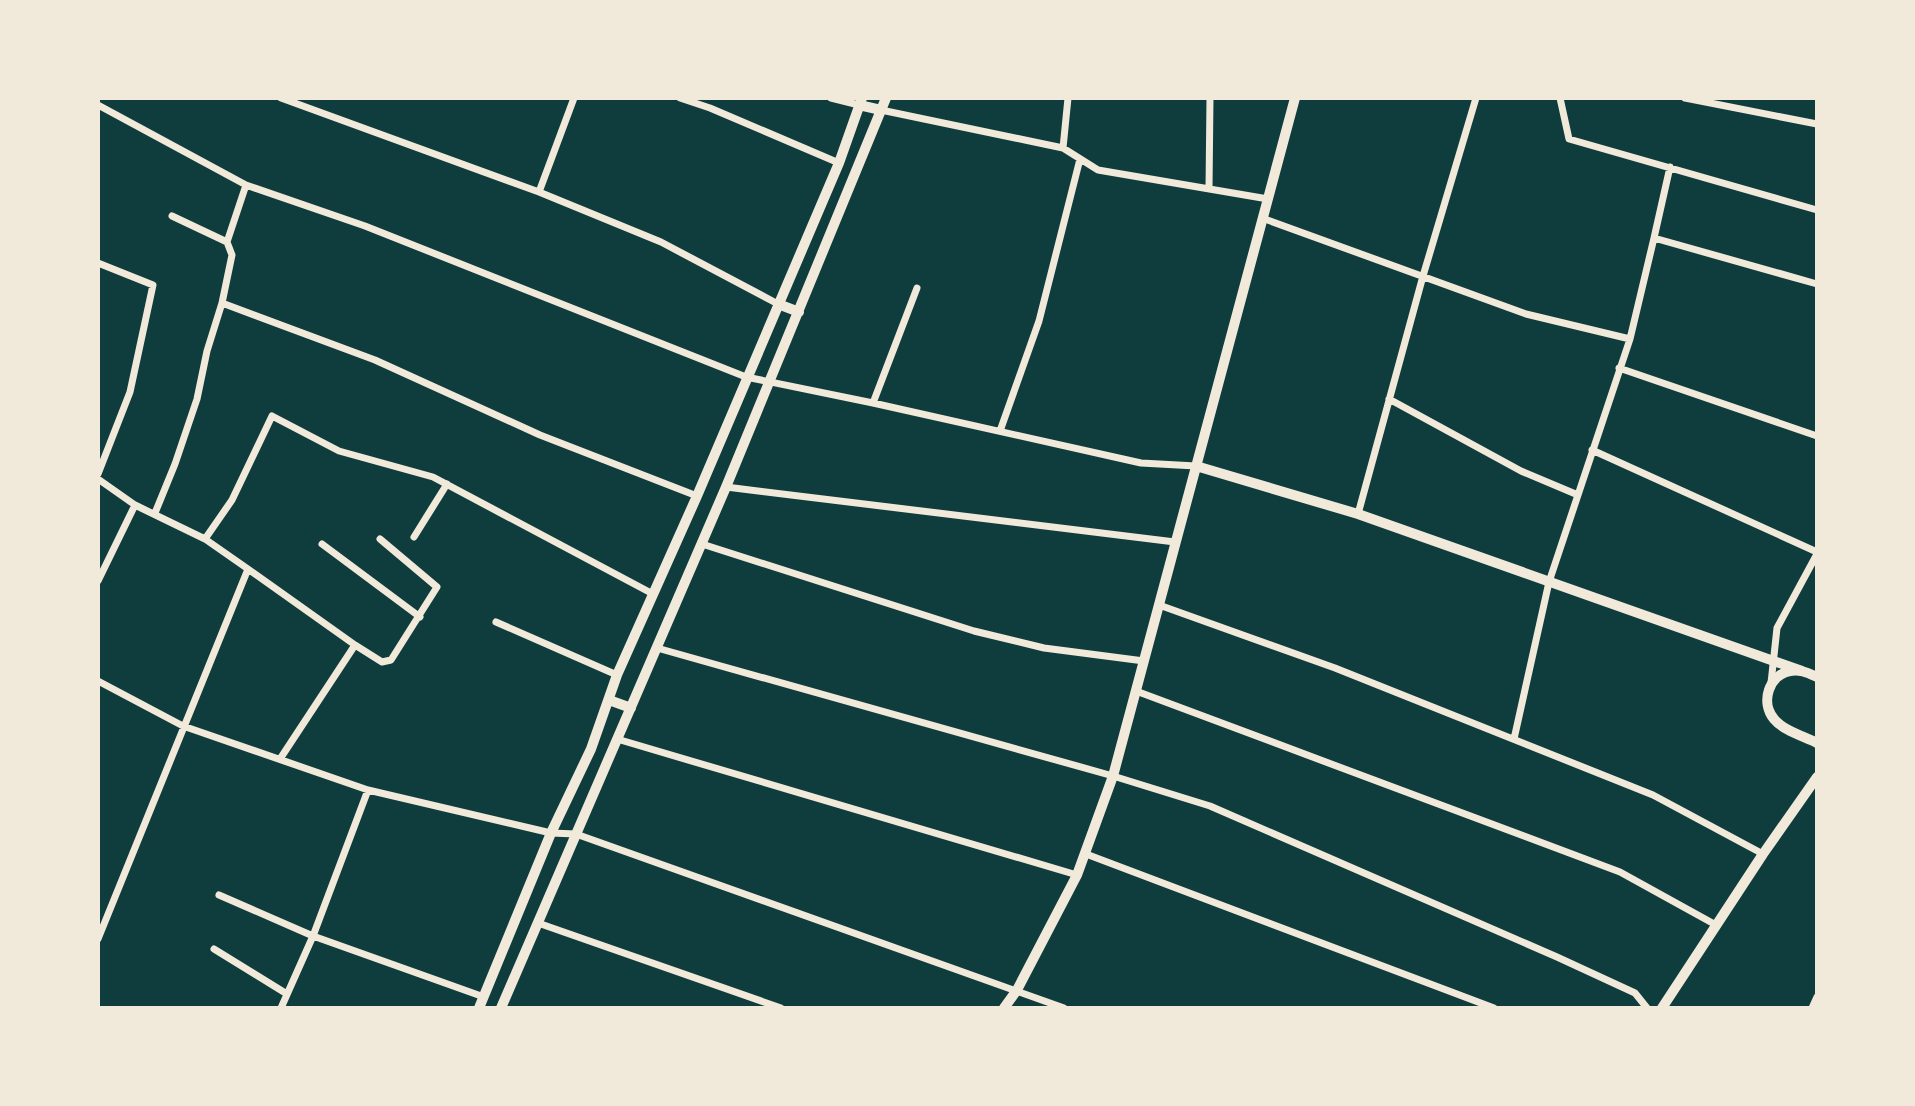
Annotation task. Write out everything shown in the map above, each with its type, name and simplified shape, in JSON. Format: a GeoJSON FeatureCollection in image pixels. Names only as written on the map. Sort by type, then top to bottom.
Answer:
{"type":"FeatureCollection","features":[{"type":"Feature","properties":{"kind":"street"},"geometry":{"type":"LineString","coordinates":[[281,98],[539,192],[661,242],[778,304],[799,312]]}},
{"type":"Feature","properties":{"kind":"street"},"geometry":{"type":"LineString","coordinates":[[539,192],[574,98]]}},
{"type":"Feature","properties":{"kind":"street"},"geometry":{"type":"LineString","coordinates":[[680,98],[839,163]]}},
{"type":"Feature","properties":{"kind":"street"},"geometry":{"type":"LineString","coordinates":[[831,98],[860,102],[881,110],[1063,148],[1098,170],[1268,199]]}},
{"type":"Feature","properties":{"kind":"street"},"geometry":{"type":"LineString","coordinates":[[505,1007],[538,923],[726,488],[886,98]]}},
{"type":"Feature","properties":{"kind":"street"},"geometry":{"type":"LineString","coordinates":[[1063,148],[1068,98]]}},
{"type":"Feature","properties":{"kind":"street"},"geometry":{"type":"LineString","coordinates":[[1209,189],[1210,98]]}},
{"type":"Feature","properties":{"kind":"street"},"geometry":{"type":"LineString","coordinates":[[1004,1008],[1017,990],[1077,874],[1113,776],[1295,98]]}},
{"type":"Feature","properties":{"kind":"street"},"geometry":{"type":"LineString","coordinates":[[1358,514],[1423,276],[1476,98]]}},
{"type":"Feature","properties":{"kind":"street"},"geometry":{"type":"LineString","coordinates":[[1560,98],[1569,139],[1817,210]]}},
{"type":"Feature","properties":{"kind":"street"},"geometry":{"type":"LineString","coordinates":[[1685,98],[1817,124]]}},
{"type":"Feature","properties":{"kind":"street"},"geometry":{"type":"LineString","coordinates":[[479,1008],[551,833],[592,749],[617,675],[697,496],[839,163],[860,102]]}},
{"type":"Feature","properties":{"kind":"street"},"geometry":{"type":"LineString","coordinates":[[98,105],[246,185],[365,226],[746,377],[1141,463],[1196,466],[1358,514],[1817,677]]}},
{"type":"Feature","properties":{"kind":"street"},"geometry":{"type":"LineString","coordinates":[[1000,431],[1039,321],[1080,159]]}},
{"type":"Feature","properties":{"kind":"street"},"geometry":{"type":"LineString","coordinates":[[1514,739],[1549,582],[1630,339],[1670,167]]}},
{"type":"Feature","properties":{"kind":"street"},"geometry":{"type":"LineString","coordinates":[[155,513],[197,399],[232,255],[227,242],[246,185]]}},
{"type":"Feature","properties":{"kind":"street"},"geometry":{"type":"LineString","coordinates":[[173,215],[227,242]]}},
{"type":"Feature","properties":{"kind":"street"},"geometry":{"type":"LineString","coordinates":[[1262,218],[1526,314],[1630,339]]}},
{"type":"Feature","properties":{"kind":"street"},"geometry":{"type":"LineString","coordinates":[[1654,239],[1817,284]]}},
{"type":"Feature","properties":{"kind":"street"},"geometry":{"type":"LineString","coordinates":[[98,262],[153,285],[130,392],[98,474]]}},
{"type":"Feature","properties":{"kind":"street"},"geometry":{"type":"LineString","coordinates":[[873,403],[916,288]]}},
{"type":"Feature","properties":{"kind":"street"},"geometry":{"type":"LineString","coordinates":[[222,303],[375,359],[540,435],[697,496]]}},
{"type":"Feature","properties":{"kind":"street"},"geometry":{"type":"LineString","coordinates":[[1619,368],[1817,436]]}},
{"type":"Feature","properties":{"kind":"street"},"geometry":{"type":"LineString","coordinates":[[1389,399],[1521,471],[1578,495]]}},
{"type":"Feature","properties":{"kind":"street"},"geometry":{"type":"LineString","coordinates":[[205,539],[232,500],[272,416],[339,451],[433,477],[653,594]]}},
{"type":"Feature","properties":{"kind":"street"},"geometry":{"type":"LineString","coordinates":[[1592,450],[1817,553],[1814,567],[1777,628],[1771,684],[1767,695],[1767,706],[1780,725],[1817,743]]}},
{"type":"Feature","properties":{"kind":"street"},"geometry":{"type":"LineString","coordinates":[[98,479],[135,505],[205,539],[355,645],[382,662],[387,662],[420,617],[437,587],[380,539]]}},
{"type":"Feature","properties":{"kind":"street"},"geometry":{"type":"LineString","coordinates":[[414,537],[447,484]]}},
{"type":"Feature","properties":{"kind":"street"},"geometry":{"type":"LineString","coordinates":[[726,488],[1175,542]]}},
{"type":"Feature","properties":{"kind":"street"},"geometry":{"type":"LineString","coordinates":[[98,581],[135,505]]}},
{"type":"Feature","properties":{"kind":"street"},"geometry":{"type":"LineString","coordinates":[[322,544],[420,617]]}},
{"type":"Feature","properties":{"kind":"street"},"geometry":{"type":"LineString","coordinates":[[702,544],[974,631],[1044,648],[1144,661]]}},
{"type":"Feature","properties":{"kind":"street"},"geometry":{"type":"LineString","coordinates":[[98,939],[248,569]]}},
{"type":"Feature","properties":{"kind":"street"},"geometry":{"type":"LineString","coordinates":[[1159,605],[1335,667],[1653,795],[1763,853]]}},
{"type":"Feature","properties":{"kind":"street"},"geometry":{"type":"LineString","coordinates":[[496,622],[617,675]]}},
{"type":"Feature","properties":{"kind":"street"},"geometry":{"type":"LineString","coordinates":[[280,760],[355,645]]}},
{"type":"Feature","properties":{"kind":"street"},"geometry":{"type":"LineString","coordinates":[[657,648],[1113,776],[1210,806],[1635,993],[1647,1008]]}},
{"type":"Feature","properties":{"kind":"street"},"geometry":{"type":"LineString","coordinates":[[1771,684],[1790,671],[1802,671]]}},
{"type":"Feature","properties":{"kind":"street"},"geometry":{"type":"LineString","coordinates":[[98,681],[183,726],[368,790],[551,833],[576,834],[1064,1008]]}},
{"type":"Feature","properties":{"kind":"street"},"geometry":{"type":"LineString","coordinates":[[1136,691],[1619,872],[1716,925]]}},
{"type":"Feature","properties":{"kind":"street"},"geometry":{"type":"LineString","coordinates":[[609,700],[631,708]]}},
{"type":"Feature","properties":{"kind":"street"},"geometry":{"type":"LineString","coordinates":[[617,739],[1077,874]]}},
{"type":"Feature","properties":{"kind":"street"},"geometry":{"type":"LineString","coordinates":[[1662,1008],[1763,853],[1817,777]]}},
{"type":"Feature","properties":{"kind":"street"},"geometry":{"type":"LineString","coordinates":[[281,1008],[313,936],[368,790]]}},
{"type":"Feature","properties":{"kind":"street"},"geometry":{"type":"LineString","coordinates":[[1086,854],[1494,1008]]}},
{"type":"Feature","properties":{"kind":"street"},"geometry":{"type":"LineString","coordinates":[[219,895],[313,936],[484,998]]}},
{"type":"Feature","properties":{"kind":"street"},"geometry":{"type":"LineString","coordinates":[[538,923],[781,1008]]}},
{"type":"Feature","properties":{"kind":"street"},"geometry":{"type":"LineString","coordinates":[[214,949],[287,994]]}},
{"type":"Feature","properties":{"kind":"street"},"geometry":{"type":"LineString","coordinates":[[1812,1008],[1817,997]]}}]}
